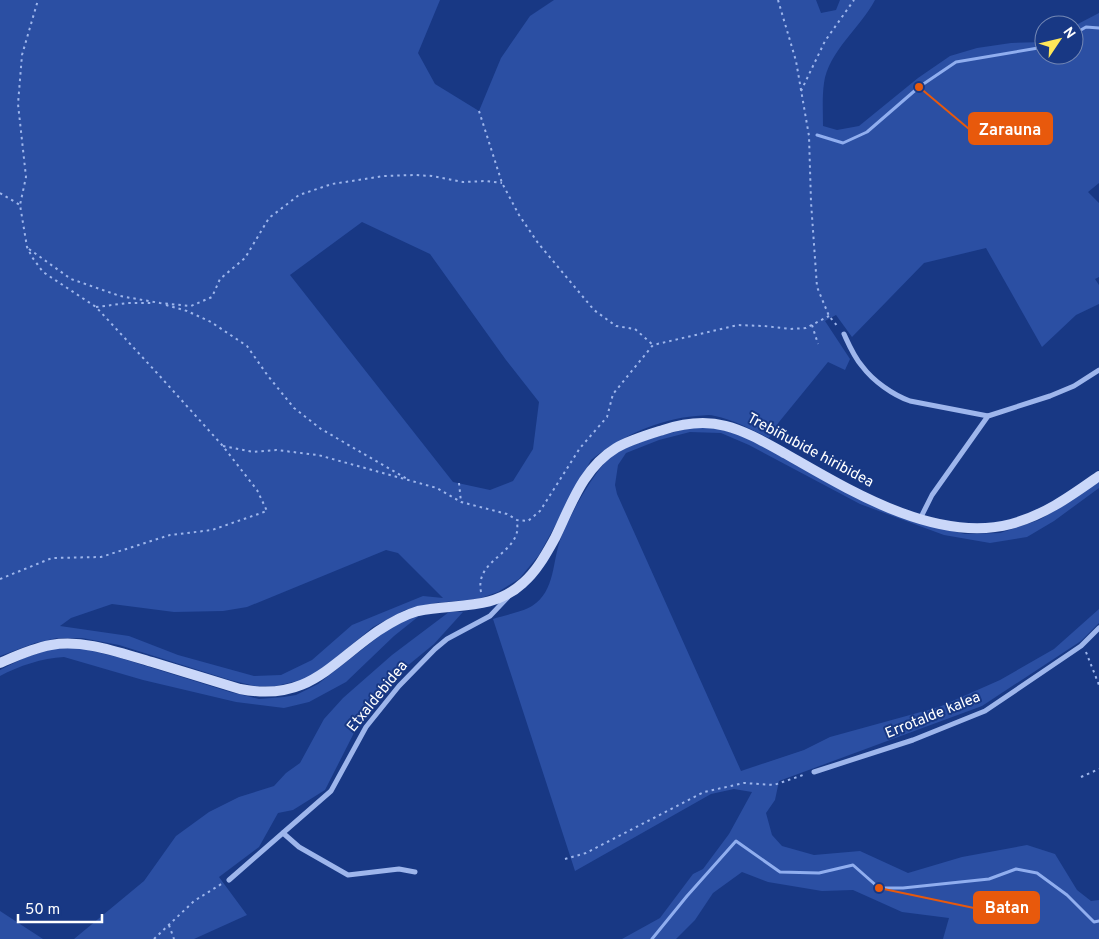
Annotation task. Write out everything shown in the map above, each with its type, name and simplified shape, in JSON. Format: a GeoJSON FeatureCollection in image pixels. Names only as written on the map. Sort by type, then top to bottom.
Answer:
{"type":"FeatureCollection","features":[{"type":"Feature","properties":{"kind":"street"},"geometry":{"type":"LineString","coordinates":[[844,334],[862,366],[879,383],[902,398],[910,402],[988,416],[1050,396],[1074,386],[1099,370]]}},
{"type":"Feature","properties":{"kind":"street"},"geometry":{"type":"LineString","coordinates":[[920,518],[932,495],[988,416]]}},
{"type":"Feature","properties":{"kind":"street","name":"Trebiñubide hiribidea"},"geometry":{"type":"LineString","coordinates":[[512,593],[526,581],[545,557],[579,486],[595,464],[627,442],[680,425],[701,422],[728,425],[749,434],[859,494],[920,518],[955,528],[971,529],[1010,525],[1051,508],[1099,476]]}},
{"type":"Feature","properties":{"kind":"street"},"geometry":{"type":"LineString","coordinates":[[0,663],[36,648],[52,645],[84,645],[116,651],[240,689],[256,692],[273,692],[302,686],[315,679],[368,638],[401,618],[418,612],[484,603],[512,593]]}},
{"type":"Feature","properties":{"kind":"street","name":"Etxaldebidea"},"geometry":{"type":"LineString","coordinates":[[229,880],[331,791],[366,727],[399,686],[435,649],[447,639],[490,616],[512,593]]}},
{"type":"Feature","properties":{"kind":"street","name":"Errotalde kalea"},"geometry":{"type":"LineString","coordinates":[[814,772],[913,740],[984,711],[1081,646],[1099,628]]}},
{"type":"Feature","properties":{"kind":"street"},"geometry":{"type":"LineString","coordinates":[[282,833],[299,847],[348,875],[399,869],[415,872]]}},
{"type":"Feature","properties":{"kind":"path"},"geometry":{"type":"LineString","coordinates":[[0,579],[52,558],[101,557],[170,535],[212,530],[267,510],[257,490],[222,445],[96,307],[44,272],[27,248],[20,205],[26,177],[18,104],[22,55],[38,0]]}},
{"type":"Feature","properties":{"kind":"path"},"geometry":{"type":"LineString","coordinates":[[778,0],[796,61],[809,136],[817,287],[829,316],[844,334]]}},
{"type":"Feature","properties":{"kind":"path"},"geometry":{"type":"LineString","coordinates":[[801,91],[825,41],[854,0]]}},
{"type":"Feature","properties":{"kind":"path"},"geometry":{"type":"LineString","coordinates":[[479,111],[502,183],[519,216],[538,243],[594,310],[616,326],[635,329],[653,345]]}},
{"type":"Feature","properties":{"kind":"path"},"geometry":{"type":"LineString","coordinates":[[27,248],[71,280],[120,296],[191,306],[212,297],[220,280],[245,258],[269,218],[299,195],[332,184],[384,176],[432,176],[463,182],[486,181],[502,183]]}},
{"type":"Feature","properties":{"kind":"path"},"geometry":{"type":"LineString","coordinates":[[0,193],[20,205]]}},
{"type":"Feature","properties":{"kind":"path"},"geometry":{"type":"LineString","coordinates":[[96,307],[128,303],[160,303],[187,311],[211,322],[247,346],[294,408],[321,428],[411,481]]}},
{"type":"Feature","properties":{"kind":"path"},"geometry":{"type":"LineString","coordinates":[[222,445],[253,452],[276,450],[318,455],[437,488],[461,502],[507,514],[516,520],[528,521],[540,511],[580,448],[607,417],[614,394],[653,345],[738,325],[790,329],[806,328],[829,316]]}},
{"type":"Feature","properties":{"kind":"path"},"geometry":{"type":"LineString","coordinates":[[812,325],[818,344]]}},
{"type":"Feature","properties":{"kind":"path"},"geometry":{"type":"LineString","coordinates":[[459,483],[461,502]]}},
{"type":"Feature","properties":{"kind":"path"},"geometry":{"type":"LineString","coordinates":[[484,603],[480,584],[487,566],[511,542],[517,532],[516,520]]}},
{"type":"Feature","properties":{"kind":"path"},"geometry":{"type":"LineString","coordinates":[[1081,646],[1088,656],[1099,685]]}},
{"type":"Feature","properties":{"kind":"path"},"geometry":{"type":"LineString","coordinates":[[1081,777],[1099,769]]}},
{"type":"Feature","properties":{"kind":"path"},"geometry":{"type":"LineString","coordinates":[[565,859],[586,853],[704,792],[744,783],[774,785],[814,772]]}},
{"type":"Feature","properties":{"kind":"path"},"geometry":{"type":"LineString","coordinates":[[154,939],[194,901],[229,880]]}},
{"type":"Feature","properties":{"kind":"path"},"geometry":{"type":"LineString","coordinates":[[169,925],[174,939]]}},
{"type":"Feature","properties":{"kind":"shaded area"},"geometry":{"type":"Polygon","coordinates":[[[0,0],[440,0],[418,53],[435,84],[479,111],[501,58],[530,16],[554,0],[816,0],[821,13],[836,10],[840,0],[875,0],[838,50],[827,72],[823,94],[823,126],[837,130],[859,126],[918,78],[950,56],[977,48],[1011,43],[1034,42],[1034,65],[1084,65],[1084,21],[1099,13],[1099,183],[1088,192],[1099,203],[1099,277],[1095,279],[1099,285],[1099,304],[1076,315],[1042,347],[986,248],[924,263],[852,337],[836,315],[825,321],[850,359],[845,370],[828,362],[779,422],[769,438],[713,415],[682,418],[640,430],[614,444],[591,460],[539,555],[519,579],[498,592],[478,599],[434,603],[405,610],[373,627],[326,666],[305,679],[276,686],[255,686],[119,645],[82,638],[57,638],[35,643],[0,656],[0,0]],[[362,222],[290,275],[453,482],[490,490],[513,481],[533,449],[539,402],[506,360],[430,254],[362,222]],[[386,550],[247,607],[223,611],[174,612],[112,604],[71,618],[60,626],[129,636],[178,655],[254,676],[281,675],[312,660],[352,625],[423,596],[443,598],[398,553],[386,550]]]}},
{"type":"Feature","properties":{"kind":"shaded area"},"geometry":{"type":"Polygon","coordinates":[[[692,427],[720,429],[743,436],[927,525],[965,534],[1000,533],[1039,520],[1073,500],[1099,481],[1099,488],[1054,521],[1027,537],[990,543],[944,535],[860,504],[749,445],[721,433],[690,432],[659,440],[626,453],[618,465],[615,485],[617,494],[741,771],[804,750],[830,737],[939,707],[1000,680],[1054,649],[1099,609],[1099,623],[1081,641],[982,706],[779,781],[775,800],[766,813],[772,835],[782,846],[814,855],[860,851],[908,873],[962,857],[1027,845],[1055,854],[1077,890],[1091,901],[1099,900],[1099,939],[943,939],[949,918],[902,912],[853,890],[822,891],[768,882],[742,872],[713,893],[695,920],[676,939],[622,939],[660,918],[693,874],[703,869],[729,834],[752,792],[734,789],[711,794],[575,871],[493,619],[519,612],[540,600],[549,584],[558,547],[565,529],[576,506],[606,461],[632,445],[692,427]]]}},
{"type":"Feature","properties":{"kind":"shaded area"},"geometry":{"type":"Polygon","coordinates":[[[449,612],[463,612],[434,644],[395,676],[356,729],[325,790],[293,810],[278,813],[259,847],[219,877],[247,915],[194,939],[74,939],[144,881],[176,836],[209,812],[239,797],[274,786],[286,773],[300,763],[324,719],[343,698],[392,655],[449,612]]]}},
{"type":"Feature","properties":{"kind":"shaded area"},"geometry":{"type":"Polygon","coordinates":[[[419,616],[394,636],[346,682],[309,702],[284,708],[236,702],[143,680],[64,657],[31,663],[0,676],[0,670],[24,658],[51,649],[80,648],[259,699],[284,697],[296,695],[318,684],[387,630],[419,616]]]}},
{"type":"Feature","properties":{"kind":"shaded area"},"geometry":{"type":"Polygon","coordinates":[[[0,911],[43,939],[0,939],[0,911]]]}},
{"type":"Feature","properties":{"kind":"waterway"},"geometry":{"type":"LineString","coordinates":[[1084,28],[1099,28]]}},
{"type":"Feature","properties":{"kind":"waterway"},"geometry":{"type":"LineString","coordinates":[[817,135],[843,143],[867,132],[919,87],[956,62],[1034,49]]}},
{"type":"Feature","properties":{"kind":"waterway"},"geometry":{"type":"LineString","coordinates":[[652,939],[736,841],[780,872],[819,873],[853,865],[879,888],[903,888],[989,879],[1016,869],[1037,873],[1067,895],[1094,922],[1099,921]]}},
{"type":"Feature","properties":{"kind":"place","name":"Zarauna"},"geometry":{"type":"Point","coordinates":[919,87]}},
{"type":"Feature","properties":{"kind":"place","name":"Batan"},"geometry":{"type":"Point","coordinates":[879,888]}}]}
